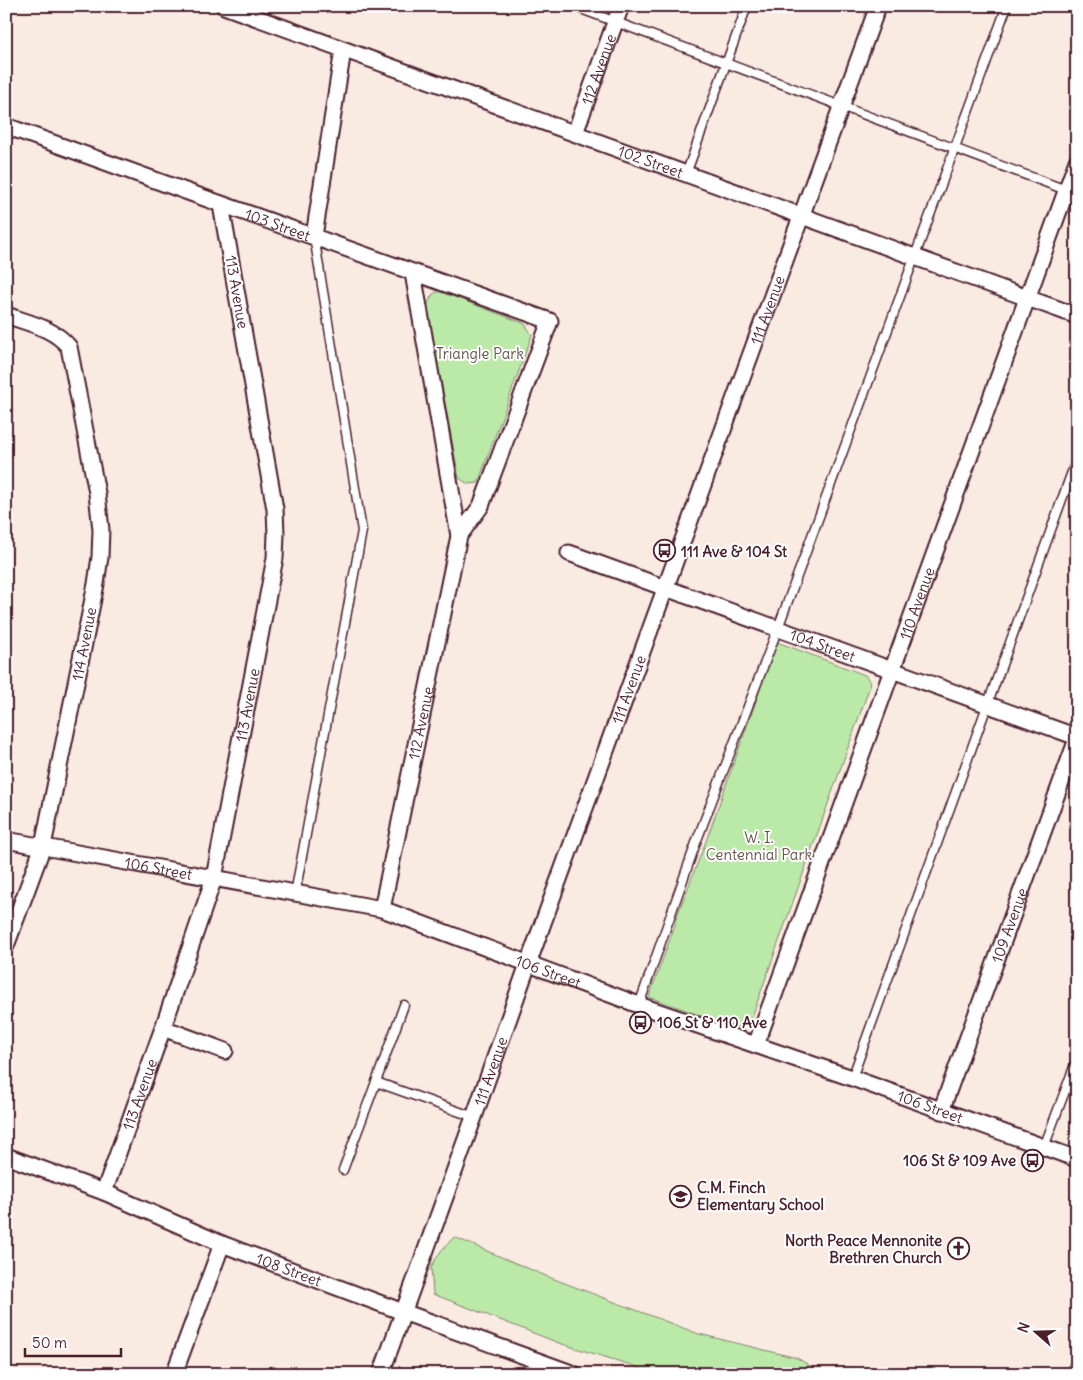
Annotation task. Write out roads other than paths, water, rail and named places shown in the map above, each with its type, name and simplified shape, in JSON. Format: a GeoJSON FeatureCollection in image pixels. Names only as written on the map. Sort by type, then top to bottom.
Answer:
{"type":"FeatureCollection","features":[{"type":"Feature","properties":{"kind":"street","name":"102 Street"},"geometry":{"type":"LineString","coordinates":[[224,6],[1077,316]]}},
{"type":"Feature","properties":{"kind":"street","name":"112 Avenue"},"geometry":{"type":"LineString","coordinates":[[575,133],[621,6]]}},
{"type":"Feature","properties":{"kind":"street","name":"111 Avenue"},"geometry":{"type":"LineString","coordinates":[[381,1374],[528,964],[878,6]]}},
{"type":"Feature","properties":{"kind":"street"},"geometry":{"type":"LineString","coordinates":[[314,236],[344,50]]}},
{"type":"Feature","properties":{"kind":"street","name":"103 Street"},"geometry":{"type":"LineString","coordinates":[[6,126],[550,322]]}},
{"type":"Feature","properties":{"kind":"street","name":"110 Avenue"},"geometry":{"type":"LineString","coordinates":[[756,1045],[1077,161]]}},
{"type":"Feature","properties":{"kind":"street","name":"113 Avenue"},"geometry":{"type":"LineString","coordinates":[[104,1192],[214,878],[275,558],[276,509],[221,205]]}},
{"type":"Feature","properties":{"kind":"street","name":"112 Avenue"},"geometry":{"type":"LineString","coordinates":[[382,909],[459,536],[413,273]]}},
{"type":"Feature","properties":{"kind":"street","name":"114 Avenue"},"geometry":{"type":"LineString","coordinates":[[6,315],[48,331],[62,339],[69,347],[97,493],[101,530],[96,584],[43,846],[6,946]]}},
{"type":"Feature","properties":{"kind":"street","name":"112 Avenue"},"geometry":{"type":"LineString","coordinates":[[459,536],[481,506],[550,322]]}},
{"type":"Feature","properties":{"kind":"street","name":"104 Street"},"geometry":{"type":"LineString","coordinates":[[569,553],[892,669],[1077,738]]}},
{"type":"Feature","properties":{"kind":"street","name":"109 Avenue"},"geometry":{"type":"LineString","coordinates":[[941,1110],[1077,738]]}},
{"type":"Feature","properties":{"kind":"street","name":"106 Street"},"geometry":{"type":"LineString","coordinates":[[6,840],[382,909],[639,1005],[852,1078],[1077,1159]]}},
{"type":"Feature","properties":{"kind":"street"},"geometry":{"type":"LineString","coordinates":[[163,1028],[225,1051]]}},
{"type":"Feature","properties":{"kind":"street","name":"108 Street"},"geometry":{"type":"LineString","coordinates":[[6,1156],[104,1192],[222,1244],[574,1374]]}},
{"type":"Feature","properties":{"kind":"street"},"geometry":{"type":"LineString","coordinates":[[174,1374],[222,1244]]}},
{"type":"Feature","properties":{"kind":"street"},"geometry":{"type":"LineString","coordinates":[[1074,1374],[1077,1368]]}},
{"type":"Feature","properties":{"kind":"lane"},"geometry":{"type":"LineString","coordinates":[[573,6],[1066,190]]}},
{"type":"Feature","properties":{"kind":"lane"},"geometry":{"type":"LineString","coordinates":[[686,174],[747,6]]}},
{"type":"Feature","properties":{"kind":"lane"},"geometry":{"type":"LineString","coordinates":[[639,1005],[697,840],[778,628],[1007,6]]}},
{"type":"Feature","properties":{"kind":"lane"},"geometry":{"type":"LineString","coordinates":[[295,894],[362,531],[314,236]]}},
{"type":"Feature","properties":{"kind":"lane"},"geometry":{"type":"LineString","coordinates":[[852,1078],[1077,458]]}},
{"type":"Feature","properties":{"kind":"lane"},"geometry":{"type":"LineString","coordinates":[[343,1170],[404,1005]]}},
{"type":"Feature","properties":{"kind":"lane"},"geometry":{"type":"LineString","coordinates":[[1044,1148],[1077,1059]]}},
{"type":"Feature","properties":{"kind":"lane"},"geometry":{"type":"LineString","coordinates":[[376,1082],[474,1117]]}},
{"type":"Feature","properties":{"kind":"place","name":"111 Ave & 104 St"},"geometry":{"type":"Point","coordinates":[665,551]}},
{"type":"Feature","properties":{"kind":"place","name":"106 St & 110 Ave"},"geometry":{"type":"Point","coordinates":[641,1022]}},
{"type":"Feature","properties":{"kind":"place","name":"106 St & 109 Ave"},"geometry":{"type":"Point","coordinates":[1032,1160]}},
{"type":"Feature","properties":{"kind":"place","name":"C.M. Finch Elementary School"},"geometry":{"type":"Point","coordinates":[681,1196]}},
{"type":"Feature","properties":{"kind":"place","name":"North Peace Mennonite Brethren Church"},"geometry":{"type":"Point","coordinates":[958,1249]}},
{"type":"Feature","properties":{"kind":"park label","name":"Triangle Park"},"geometry":{"type":"Point","coordinates":[480,353]}},
{"type":"Feature","properties":{"kind":"park label","name":"W. I. Centennial Park"},"geometry":{"type":"Point","coordinates":[759,846]}}]}
